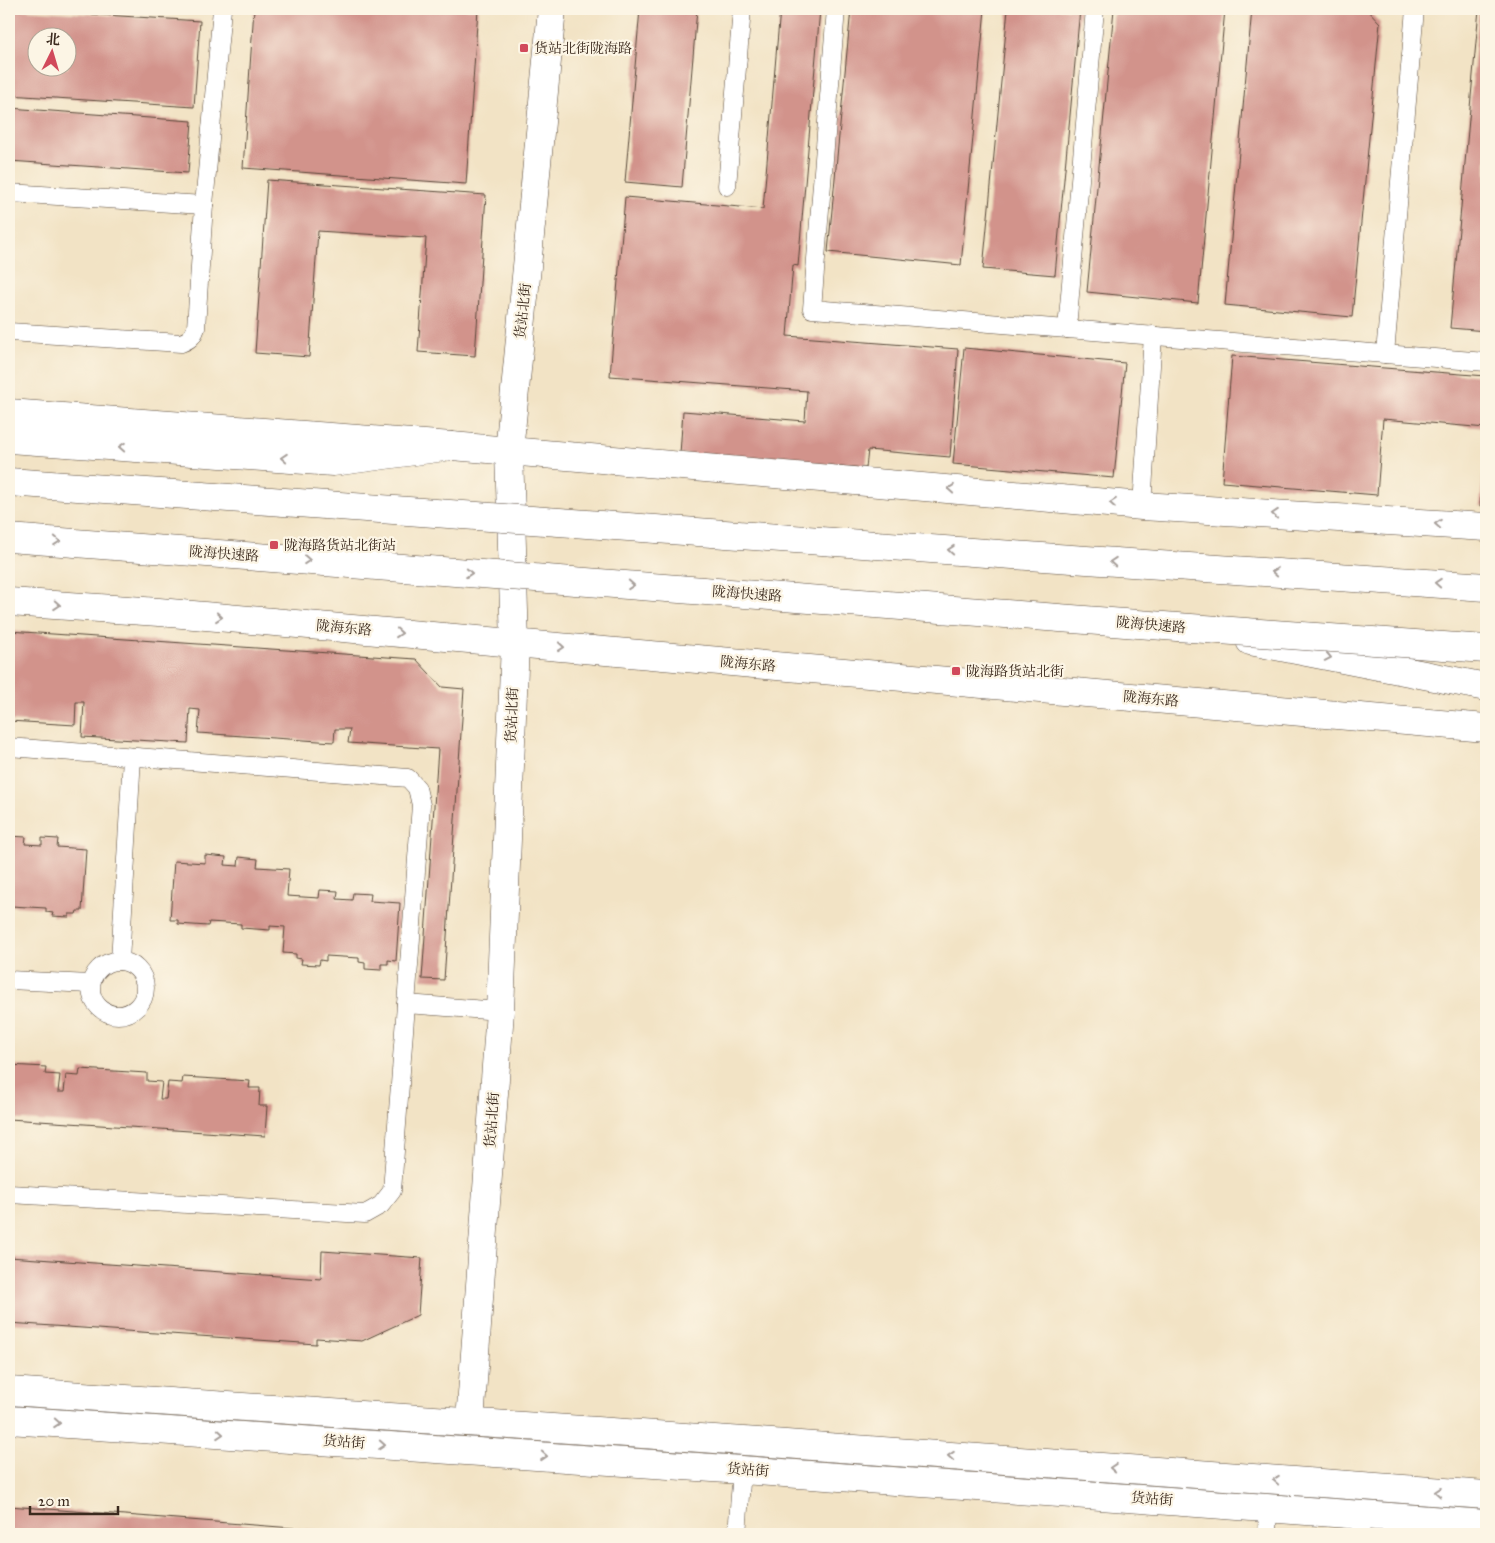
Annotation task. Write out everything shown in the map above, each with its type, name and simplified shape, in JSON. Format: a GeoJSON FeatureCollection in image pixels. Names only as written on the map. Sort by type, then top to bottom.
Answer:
{"type":"FeatureCollection","features":[{"type":"Feature","properties":{"kind":"main road","name":"货站北街"},"geometry":{"type":"LineString","coordinates":[[470,1422],[500,1011],[515,643],[509,452],[552,9]]}},
{"type":"Feature","properties":{"kind":"main road"},"geometry":{"type":"LineString","coordinates":[[9,413],[452,446],[1142,506],[1486,528]]}},
{"type":"Feature","properties":{"kind":"main road"},"geometry":{"type":"LineString","coordinates":[[9,439],[333,462],[452,446]]}},
{"type":"Feature","properties":{"kind":"main road"},"geometry":{"type":"LineString","coordinates":[[9,482],[1013,555],[1486,586]]}},
{"type":"Feature","properties":{"kind":"main road","name":"陇海快速路"},"geometry":{"type":"LineString","coordinates":[[9,538],[1486,649]]}},
{"type":"Feature","properties":{"kind":"main road","name":"陇海东路"},"geometry":{"type":"LineString","coordinates":[[9,602],[160,612],[1486,728]]}},
{"type":"Feature","properties":{"kind":"main road"},"geometry":{"type":"LineString","coordinates":[[1177,627],[1486,687]]}},
{"type":"Feature","properties":{"kind":"main road","name":"货站街"},"geometry":{"type":"LineString","coordinates":[[9,1391],[1486,1495]]}},
{"type":"Feature","properties":{"kind":"main road","name":"货站街"},"geometry":{"type":"LineString","coordinates":[[9,1420],[742,1470],[1267,1521],[1361,1524],[1486,1524]]}},
{"type":"Feature","properties":{"kind":"lane"},"geometry":{"type":"LineString","coordinates":[[9,332],[181,343],[194,335],[222,9]]}},
{"type":"Feature","properties":{"kind":"lane"},"geometry":{"type":"LineString","coordinates":[[727,186],[742,9]]}},
{"type":"Feature","properties":{"kind":"lane"},"geometry":{"type":"LineString","coordinates":[[836,9],[812,309],[1486,362]]}},
{"type":"Feature","properties":{"kind":"lane"},"geometry":{"type":"LineString","coordinates":[[1067,329],[1095,9]]}},
{"type":"Feature","properties":{"kind":"lane"},"geometry":{"type":"LineString","coordinates":[[1385,354],[1415,9]]}},
{"type":"Feature","properties":{"kind":"lane"},"geometry":{"type":"LineString","coordinates":[[9,193],[204,205]]}},
{"type":"Feature","properties":{"kind":"lane"},"geometry":{"type":"LineString","coordinates":[[1142,506],[1153,335]]}},
{"type":"Feature","properties":{"kind":"lane"},"geometry":{"type":"LineString","coordinates":[[9,747],[408,778],[416,788],[422,805],[392,1192],[381,1205],[365,1214],[9,1194]]}},
{"type":"Feature","properties":{"kind":"lane"},"geometry":{"type":"LineString","coordinates":[[120,961],[132,757]]}},
{"type":"Feature","properties":{"kind":"lane"},"geometry":{"type":"LineString","coordinates":[[120,961],[134,967],[144,979],[145,990],[142,1000],[136,1008],[126,1014],[115,1016],[105,1012],[96,1005],[91,995],[90,984],[94,974],[100,967],[110,962],[120,961]]}},
{"type":"Feature","properties":{"kind":"lane"},"geometry":{"type":"LineString","coordinates":[[9,980],[90,984]]}},
{"type":"Feature","properties":{"kind":"lane"},"geometry":{"type":"LineString","coordinates":[[406,1004],[500,1011]]}},
{"type":"Feature","properties":{"kind":"lane"},"geometry":{"type":"LineString","coordinates":[[737,1534],[742,1470]]}},
{"type":"Feature","properties":{"kind":"building"},"geometry":{"type":"Polygon","coordinates":[[[9,9],[200,21],[194,107],[9,95],[9,9]]]}},
{"type":"Feature","properties":{"kind":"building"},"geometry":{"type":"Polygon","coordinates":[[[254,9],[478,9],[466,184],[243,168],[254,9]]]}},
{"type":"Feature","properties":{"kind":"building"},"geometry":{"type":"Polygon","coordinates":[[[640,9],[697,9],[682,187],[625,182],[640,9]]]}},
{"type":"Feature","properties":{"kind":"building"},"geometry":{"type":"Polygon","coordinates":[[[780,9],[820,9],[798,266],[793,265],[787,336],[958,349],[950,457],[868,450],[866,468],[680,454],[683,411],[805,421],[807,391],[610,376],[625,197],[763,209],[780,9]]]}},
{"type":"Feature","properties":{"kind":"building"},"geometry":{"type":"Polygon","coordinates":[[[851,9],[985,9],[961,265],[828,252],[851,9]]]}},
{"type":"Feature","properties":{"kind":"building"},"geometry":{"type":"Polygon","coordinates":[[[1008,9],[1080,9],[1055,275],[983,269],[1008,9]]]}},
{"type":"Feature","properties":{"kind":"building"},"geometry":{"type":"Polygon","coordinates":[[[1114,9],[1225,9],[1198,303],[1087,292],[1114,9]]]}},
{"type":"Feature","properties":{"kind":"building"},"geometry":{"type":"Polygon","coordinates":[[[1252,9],[1367,9],[1380,23],[1352,317],[1225,305],[1252,9]]]}},
{"type":"Feature","properties":{"kind":"building"},"geometry":{"type":"Polygon","coordinates":[[[1479,9],[1486,9],[1486,331],[1450,328],[1479,9]]]}},
{"type":"Feature","properties":{"kind":"building"},"geometry":{"type":"Polygon","coordinates":[[[9,108],[192,121],[188,173],[9,161],[9,108]]]}},
{"type":"Feature","properties":{"kind":"building"},"geometry":{"type":"Polygon","coordinates":[[[267,180],[486,195],[475,356],[418,352],[426,238],[318,231],[309,357],[255,353],[267,180]]]}},
{"type":"Feature","properties":{"kind":"building"},"geometry":{"type":"Polygon","coordinates":[[[964,348],[1125,363],[1114,478],[953,464],[964,348]]]}},
{"type":"Feature","properties":{"kind":"building"},"geometry":{"type":"Polygon","coordinates":[[[1232,356],[1486,376],[1486,428],[1383,419],[1377,495],[1222,482],[1232,356]]]}},
{"type":"Feature","properties":{"kind":"building"},"geometry":{"type":"Polygon","coordinates":[[[1485,453],[1486,506],[1480,506],[1485,453]]]}},
{"type":"Feature","properties":{"kind":"building"},"geometry":{"type":"Polygon","coordinates":[[[9,631],[416,659],[442,687],[464,689],[444,980],[422,979],[438,749],[348,743],[350,729],[335,729],[334,742],[198,733],[200,710],[190,709],[188,743],[82,737],[84,702],[76,702],[75,725],[9,721],[9,631]]]}},
{"type":"Feature","properties":{"kind":"building"},"geometry":{"type":"Polygon","coordinates":[[[9,836],[26,837],[25,844],[42,845],[42,838],[58,839],[57,847],[86,849],[82,911],[77,911],[76,914],[69,914],[69,917],[52,916],[53,913],[46,912],[46,908],[11,906],[9,910],[9,836]]]}},
{"type":"Feature","properties":{"kind":"building"},"geometry":{"type":"Polygon","coordinates":[[[205,855],[226,857],[225,865],[238,866],[239,857],[258,859],[257,867],[289,869],[287,896],[319,898],[320,890],[338,891],[337,899],[352,900],[353,893],[371,894],[370,901],[400,903],[396,961],[388,960],[388,964],[381,964],[381,970],[365,969],[365,963],[359,962],[359,958],[326,956],[326,961],[320,960],[319,965],[301,964],[302,959],[296,958],[296,954],[283,953],[285,927],[270,926],[270,930],[241,928],[241,924],[209,922],[208,926],[178,924],[178,920],[170,920],[174,861],[205,863],[205,855]]]}},
{"type":"Feature","properties":{"kind":"building"},"geometry":{"type":"Polygon","coordinates":[[[9,1065],[46,1067],[45,1074],[60,1075],[58,1092],[64,1092],[66,1075],[79,1076],[80,1069],[147,1073],[147,1081],[162,1082],[160,1099],[166,1099],[168,1082],[182,1083],[183,1077],[250,1081],[249,1088],[260,1088],[259,1106],[267,1106],[265,1136],[9,1119],[9,1065]]]}},
{"type":"Feature","properties":{"kind":"building"},"geometry":{"type":"Polygon","coordinates":[[[322,1251],[422,1258],[418,1315],[362,1341],[316,1338],[316,1344],[9,1323],[9,1257],[321,1279],[322,1251]]]}},
{"type":"Feature","properties":{"kind":"building"},"geometry":{"type":"Polygon","coordinates":[[[9,1506],[357,1534],[53,1534],[9,1531],[9,1506]]]}},
{"type":"Feature","properties":{"kind":"place","name":"货站北街陇海路"},"geometry":{"type":"Point","coordinates":[524,48]}},
{"type":"Feature","properties":{"kind":"place","name":"陇海路货站北街站"},"geometry":{"type":"Point","coordinates":[274,545]}},
{"type":"Feature","properties":{"kind":"place","name":"陇海路货站北街"},"geometry":{"type":"Point","coordinates":[956,671]}}]}
